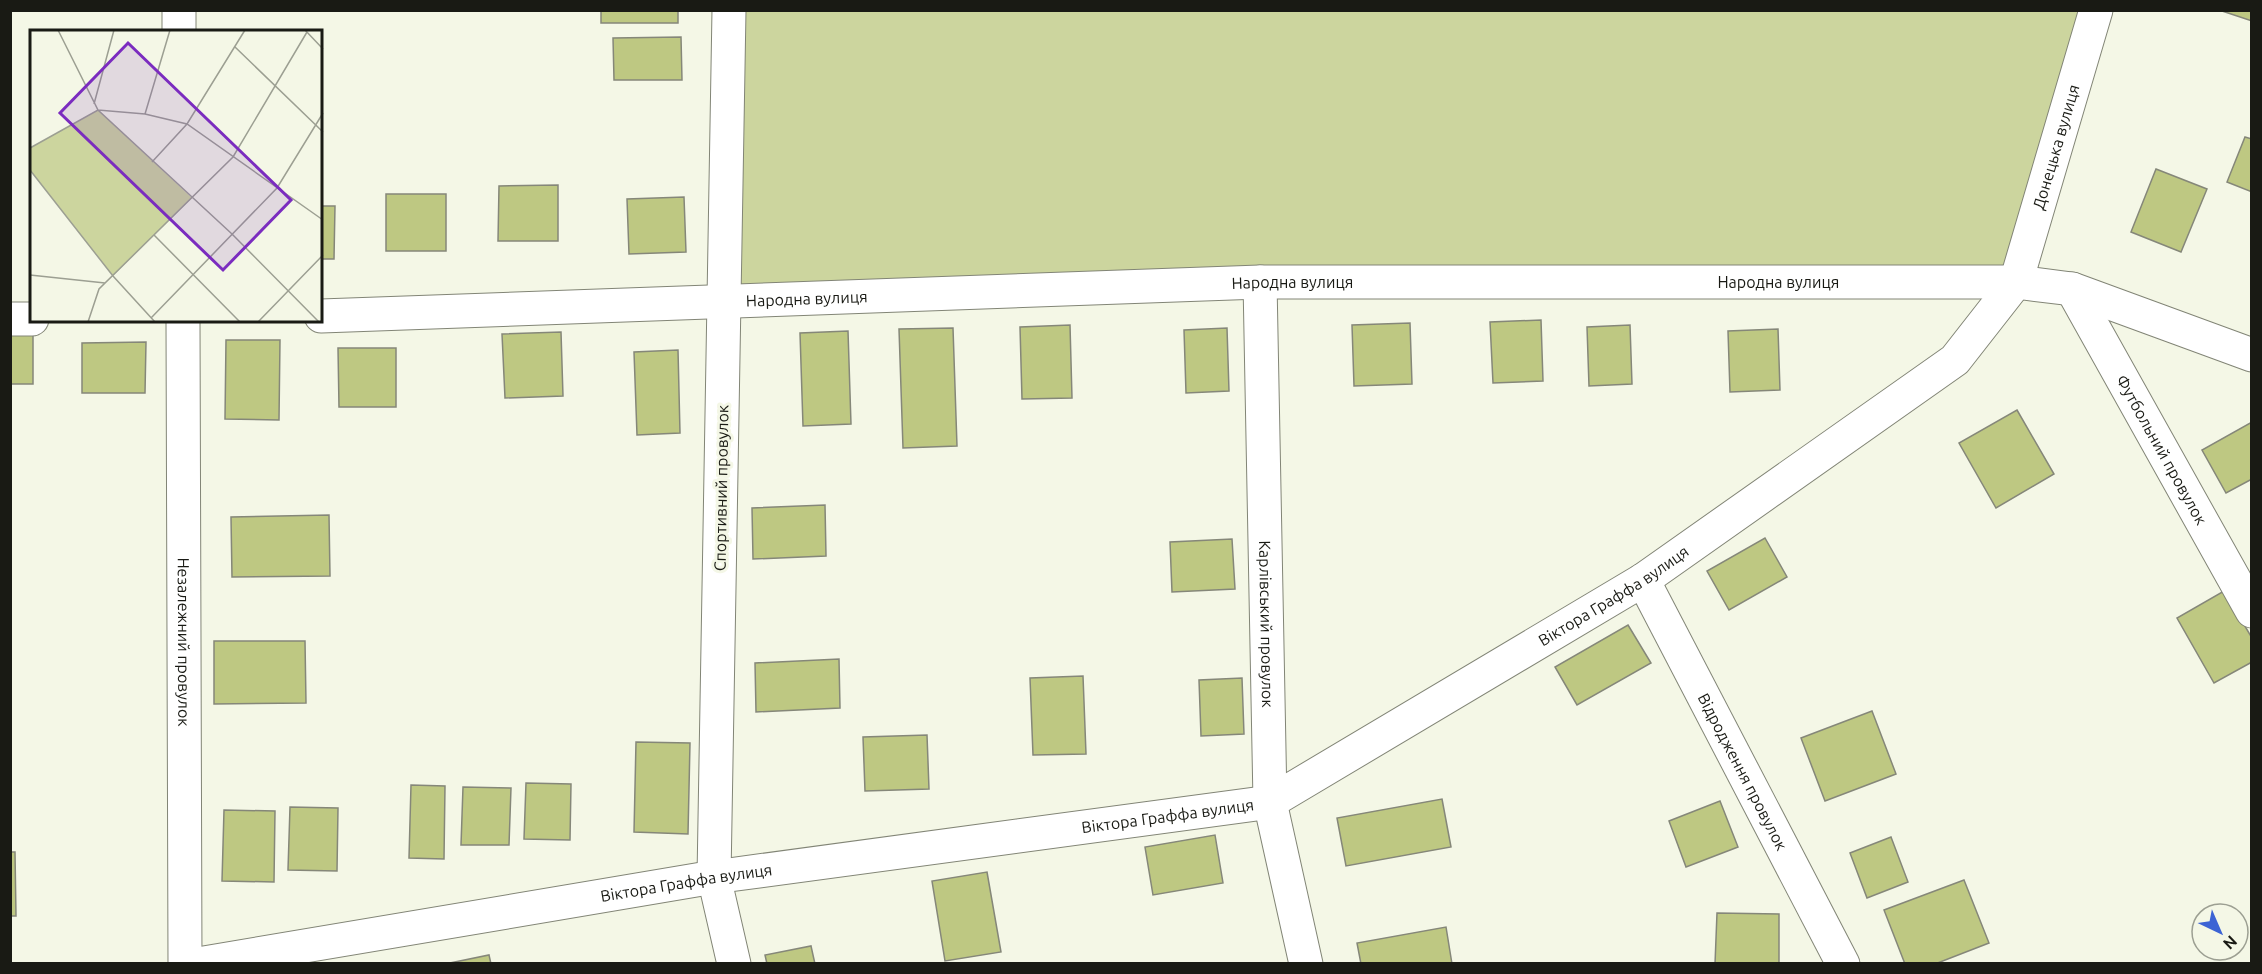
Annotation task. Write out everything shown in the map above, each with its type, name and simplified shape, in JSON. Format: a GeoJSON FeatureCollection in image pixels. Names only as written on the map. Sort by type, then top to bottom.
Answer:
{"type":"FeatureCollection","features":[{"type":"Feature","properties":{"kind":"street"},"geometry":{"type":"LineString","coordinates":[[179,10],[179,30]]}},
{"type":"Feature","properties":{"kind":"street","name":"Спортивний провулок"},"geometry":{"type":"LineString","coordinates":[[729,10],[714,877],[734,963]]}},
{"type":"Feature","properties":{"kind":"street","name":"Донецька вулиця"},"geometry":{"type":"LineString","coordinates":[[2016,282],[2096,10]]}},
{"type":"Feature","properties":{"kind":"street","name":"Народна вулиця"},"geometry":{"type":"LineString","coordinates":[[322,316],[1260,282],[2016,282],[2072,289],[2252,355]]}},
{"type":"Feature","properties":{"kind":"street","name":"Карлівський провулок"},"geometry":{"type":"LineString","coordinates":[[1260,282],[1270,802],[1306,963]]}},
{"type":"Feature","properties":{"kind":"street","name":"Віктора Граффа вулиця"},"geometry":{"type":"LineString","coordinates":[[198,963],[714,877],[1270,802],[1643,580],[1955,360],[2016,282]]}},
{"type":"Feature","properties":{"kind":"street","name":"Футбольний провулок"},"geometry":{"type":"LineString","coordinates":[[2072,289],[2252,611]]}},
{"type":"Feature","properties":{"kind":"street"},"geometry":{"type":"LineString","coordinates":[[10,319],[30,319]]}},
{"type":"Feature","properties":{"kind":"street","name":"Незалежний провулок"},"geometry":{"type":"LineString","coordinates":[[183,322],[185,963]]}},
{"type":"Feature","properties":{"kind":"street","name":"Відродження провулок"},"geometry":{"type":"LineString","coordinates":[[1643,580],[1843,963]]}},
{"type":"Feature","properties":{"kind":"green space"},"geometry":{"type":"Polygon","coordinates":[[[729,11],[2096,11],[2016,282],[724,302],[729,11]]]}},
{"type":"Feature","properties":{"kind":"building"},"geometry":{"type":"Polygon","coordinates":[[[601,10],[678,10],[678,23],[601,23],[601,10]]]}},
{"type":"Feature","properties":{"kind":"building"},"geometry":{"type":"Polygon","coordinates":[[[2219,10],[2252,10],[2252,21],[2219,10]]]}},
{"type":"Feature","properties":{"kind":"building"},"geometry":{"type":"Polygon","coordinates":[[[681,37],[682,80],[614,80],[613,38],[681,37]]]}},
{"type":"Feature","properties":{"kind":"building"},"geometry":{"type":"Polygon","coordinates":[[[2245,137],[2252,139],[2252,192],[2227,182],[2245,137]]]}},
{"type":"Feature","properties":{"kind":"building"},"geometry":{"type":"Polygon","coordinates":[[[2156,169],[2207,189],[2181,252],[2131,232],[2156,169]]]}},
{"type":"Feature","properties":{"kind":"building"},"geometry":{"type":"Polygon","coordinates":[[[558,185],[558,241],[498,241],[499,186],[558,185]]]}},
{"type":"Feature","properties":{"kind":"building"},"geometry":{"type":"Polygon","coordinates":[[[386,194],[446,194],[446,251],[386,251],[386,194]]]}},
{"type":"Feature","properties":{"kind":"building"},"geometry":{"type":"Polygon","coordinates":[[[684,197],[686,252],[629,254],[627,199],[684,197]]]}},
{"type":"Feature","properties":{"kind":"building"},"geometry":{"type":"Polygon","coordinates":[[[322,206],[335,206],[334,259],[322,259],[322,206]]]}},
{"type":"Feature","properties":{"kind":"building"},"geometry":{"type":"Polygon","coordinates":[[[1541,320],[1543,381],[1493,383],[1490,322],[1541,320]]]}},
{"type":"Feature","properties":{"kind":"building"},"geometry":{"type":"Polygon","coordinates":[[[1410,323],[1412,384],[1354,386],[1352,325],[1410,323]]]}},
{"type":"Feature","properties":{"kind":"building"},"geometry":{"type":"Polygon","coordinates":[[[1070,325],[1072,398],[1022,399],[1020,327],[1070,325]]]}},
{"type":"Feature","properties":{"kind":"building"},"geometry":{"type":"Polygon","coordinates":[[[1630,325],[1632,384],[1589,386],[1587,327],[1630,325]]]}},
{"type":"Feature","properties":{"kind":"building"},"geometry":{"type":"Polygon","coordinates":[[[953,328],[957,446],[903,448],[899,329],[953,328]]]}},
{"type":"Feature","properties":{"kind":"building"},"geometry":{"type":"Polygon","coordinates":[[[1227,328],[1229,391],[1186,393],[1184,330],[1227,328]]]}},
{"type":"Feature","properties":{"kind":"building"},"geometry":{"type":"Polygon","coordinates":[[[1778,329],[1780,390],[1730,392],[1728,331],[1778,329]]]}},
{"type":"Feature","properties":{"kind":"building"},"geometry":{"type":"Polygon","coordinates":[[[848,331],[851,424],[803,426],[800,333],[848,331]]]}},
{"type":"Feature","properties":{"kind":"building"},"geometry":{"type":"Polygon","coordinates":[[[561,332],[563,396],[505,398],[502,334],[561,332]]]}},
{"type":"Feature","properties":{"kind":"building"},"geometry":{"type":"Polygon","coordinates":[[[10,333],[33,333],[33,384],[10,384],[10,333]]]}},
{"type":"Feature","properties":{"kind":"building"},"geometry":{"type":"Polygon","coordinates":[[[226,340],[280,340],[279,420],[225,419],[226,340]]]}},
{"type":"Feature","properties":{"kind":"building"},"geometry":{"type":"Polygon","coordinates":[[[146,342],[145,393],[82,393],[82,343],[146,342]]]}},
{"type":"Feature","properties":{"kind":"building"},"geometry":{"type":"Polygon","coordinates":[[[338,348],[396,348],[396,407],[339,407],[338,348]]]}},
{"type":"Feature","properties":{"kind":"building"},"geometry":{"type":"Polygon","coordinates":[[[678,350],[680,433],[637,435],[634,352],[678,350]]]}},
{"type":"Feature","properties":{"kind":"building"},"geometry":{"type":"Polygon","coordinates":[[[2017,410],[2054,474],[1996,508],[1959,443],[2017,410]]]}},
{"type":"Feature","properties":{"kind":"building"},"geometry":{"type":"Polygon","coordinates":[[[2252,422],[2252,479],[2226,493],[2202,450],[2252,422]]]}},
{"type":"Feature","properties":{"kind":"building"},"geometry":{"type":"Polygon","coordinates":[[[825,505],[826,556],[753,559],[752,508],[825,505]]]}},
{"type":"Feature","properties":{"kind":"building"},"geometry":{"type":"Polygon","coordinates":[[[329,515],[330,576],[232,577],[231,517],[329,515]]]}},
{"type":"Feature","properties":{"kind":"building"},"geometry":{"type":"Polygon","coordinates":[[[1765,538],[1787,577],[1729,610],[1707,571],[1765,538]]]}},
{"type":"Feature","properties":{"kind":"building"},"geometry":{"type":"Polygon","coordinates":[[[1232,539],[1235,589],[1172,592],[1170,542],[1232,539]]]}},
{"type":"Feature","properties":{"kind":"building"},"geometry":{"type":"Polygon","coordinates":[[[2224,591],[2252,638],[2252,662],[2214,683],[2177,618],[2224,591]]]}},
{"type":"Feature","properties":{"kind":"building"},"geometry":{"type":"Polygon","coordinates":[[[1628,625],[1651,663],[1577,705],[1555,667],[1628,625]]]}},
{"type":"Feature","properties":{"kind":"building"},"geometry":{"type":"Polygon","coordinates":[[[214,641],[305,641],[306,703],[214,704],[214,641]]]}},
{"type":"Feature","properties":{"kind":"building"},"geometry":{"type":"Polygon","coordinates":[[[839,659],[840,708],[756,712],[755,663],[839,659]]]}},
{"type":"Feature","properties":{"kind":"building"},"geometry":{"type":"Polygon","coordinates":[[[1083,676],[1086,754],[1033,755],[1030,678],[1083,676]]]}},
{"type":"Feature","properties":{"kind":"building"},"geometry":{"type":"Polygon","coordinates":[[[1242,678],[1244,734],[1201,736],[1199,680],[1242,678]]]}},
{"type":"Feature","properties":{"kind":"building"},"geometry":{"type":"Polygon","coordinates":[[[1872,711],[1896,774],[1825,801],[1801,738],[1872,711]]]}},
{"type":"Feature","properties":{"kind":"building"},"geometry":{"type":"Polygon","coordinates":[[[927,735],[929,789],[865,791],[863,737],[927,735]]]}},
{"type":"Feature","properties":{"kind":"building"},"geometry":{"type":"Polygon","coordinates":[[[636,742],[690,743],[688,834],[634,832],[636,742]]]}},
{"type":"Feature","properties":{"kind":"building"},"geometry":{"type":"Polygon","coordinates":[[[526,783],[571,784],[570,840],[524,839],[526,783]]]}},
{"type":"Feature","properties":{"kind":"building"},"geometry":{"type":"Polygon","coordinates":[[[411,785],[445,786],[444,859],[409,858],[411,785]]]}},
{"type":"Feature","properties":{"kind":"building"},"geometry":{"type":"Polygon","coordinates":[[[463,787],[511,788],[509,845],[461,845],[463,787]]]}},
{"type":"Feature","properties":{"kind":"building"},"geometry":{"type":"Polygon","coordinates":[[[1442,799],[1451,847],[1346,866],[1337,818],[1442,799]]]}},
{"type":"Feature","properties":{"kind":"building"},"geometry":{"type":"Polygon","coordinates":[[[1720,801],[1738,847],[1686,867],[1669,821],[1720,801]]]}},
{"type":"Feature","properties":{"kind":"building"},"geometry":{"type":"Polygon","coordinates":[[[290,807],[338,808],[337,871],[288,870],[290,807]]]}},
{"type":"Feature","properties":{"kind":"building"},"geometry":{"type":"Polygon","coordinates":[[[224,810],[275,811],[274,882],[222,881],[224,810]]]}},
{"type":"Feature","properties":{"kind":"building"},"geometry":{"type":"Polygon","coordinates":[[[1215,835],[1223,883],[1153,895],[1145,847],[1215,835]]]}},
{"type":"Feature","properties":{"kind":"building"},"geometry":{"type":"Polygon","coordinates":[[[1891,837],[1908,882],[1867,898],[1850,853],[1891,837]]]}},
{"type":"Feature","properties":{"kind":"building"},"geometry":{"type":"Polygon","coordinates":[[[10,852],[15,852],[16,916],[10,916],[10,852]]]}},
{"type":"Feature","properties":{"kind":"building"},"geometry":{"type":"Polygon","coordinates":[[[987,872],[1001,952],[945,961],[932,881],[987,872]]]}},
{"type":"Feature","properties":{"kind":"building"},"geometry":{"type":"Polygon","coordinates":[[[1964,880],[1989,943],[1935,964],[1905,964],[1884,910],[1964,880]]]}},
{"type":"Feature","properties":{"kind":"building"},"geometry":{"type":"Polygon","coordinates":[[[1717,913],[1779,914],[1779,964],[1715,964],[1717,913]]]}},
{"type":"Feature","properties":{"kind":"building"},"geometry":{"type":"Polygon","coordinates":[[[1446,927],[1452,964],[1361,964],[1357,943],[1446,927]]]}},
{"type":"Feature","properties":{"kind":"building"},"geometry":{"type":"Polygon","coordinates":[[[811,946],[815,964],[767,964],[765,955],[811,946]]]}},
{"type":"Feature","properties":{"kind":"building"},"geometry":{"type":"Polygon","coordinates":[[[489,955],[491,964],[445,964],[489,955]]]}}]}
